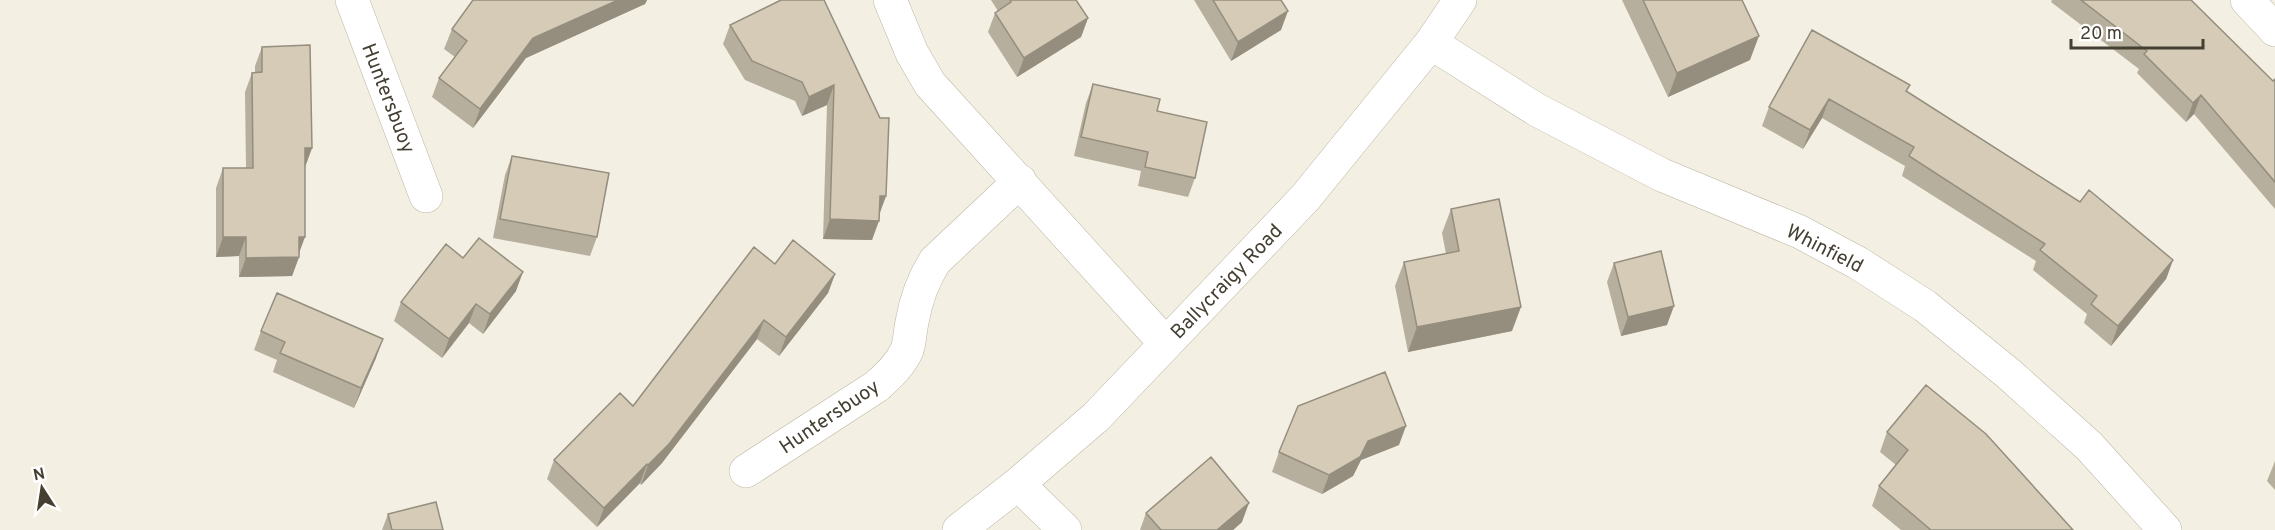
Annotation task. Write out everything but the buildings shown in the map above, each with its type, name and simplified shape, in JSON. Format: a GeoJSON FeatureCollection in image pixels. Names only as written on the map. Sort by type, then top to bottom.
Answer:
{"type":"FeatureCollection","features":[{"type":"Feature","properties":{"kind":"street","name":"Huntersbuoy"},"geometry":{"type":"LineString","coordinates":[[352,0],[426,196]]}},
{"type":"Feature","properties":{"kind":"street"},"geometry":{"type":"LineString","coordinates":[[890,0],[912,53],[930,84],[1166,344]]}},
{"type":"Feature","properties":{"kind":"street","name":"Ballycraigy Road"},"geometry":{"type":"LineString","coordinates":[[959,530],[1018,484],[1096,417],[1305,198],[1431,42],[1460,0]]}},
{"type":"Feature","properties":{"kind":"street"},"geometry":{"type":"LineString","coordinates":[[2247,0],[2275,30]]}},
{"type":"Feature","properties":{"kind":"street","name":"Whinfield"},"geometry":{"type":"LineString","coordinates":[[1431,42],[1537,110],[1662,175],[1800,232],[1858,263],[1925,306],[2008,374],[2089,446],[2165,530]]}},
{"type":"Feature","properties":{"kind":"street","name":"Huntersbuoy"},"geometry":{"type":"LineString","coordinates":[[746,471],[877,386],[890,375],[907,349],[918,295],[931,268],[950,246],[1020,181]]}},
{"type":"Feature","properties":{"kind":"street"},"geometry":{"type":"LineString","coordinates":[[1018,484],[1065,530]]}}]}
